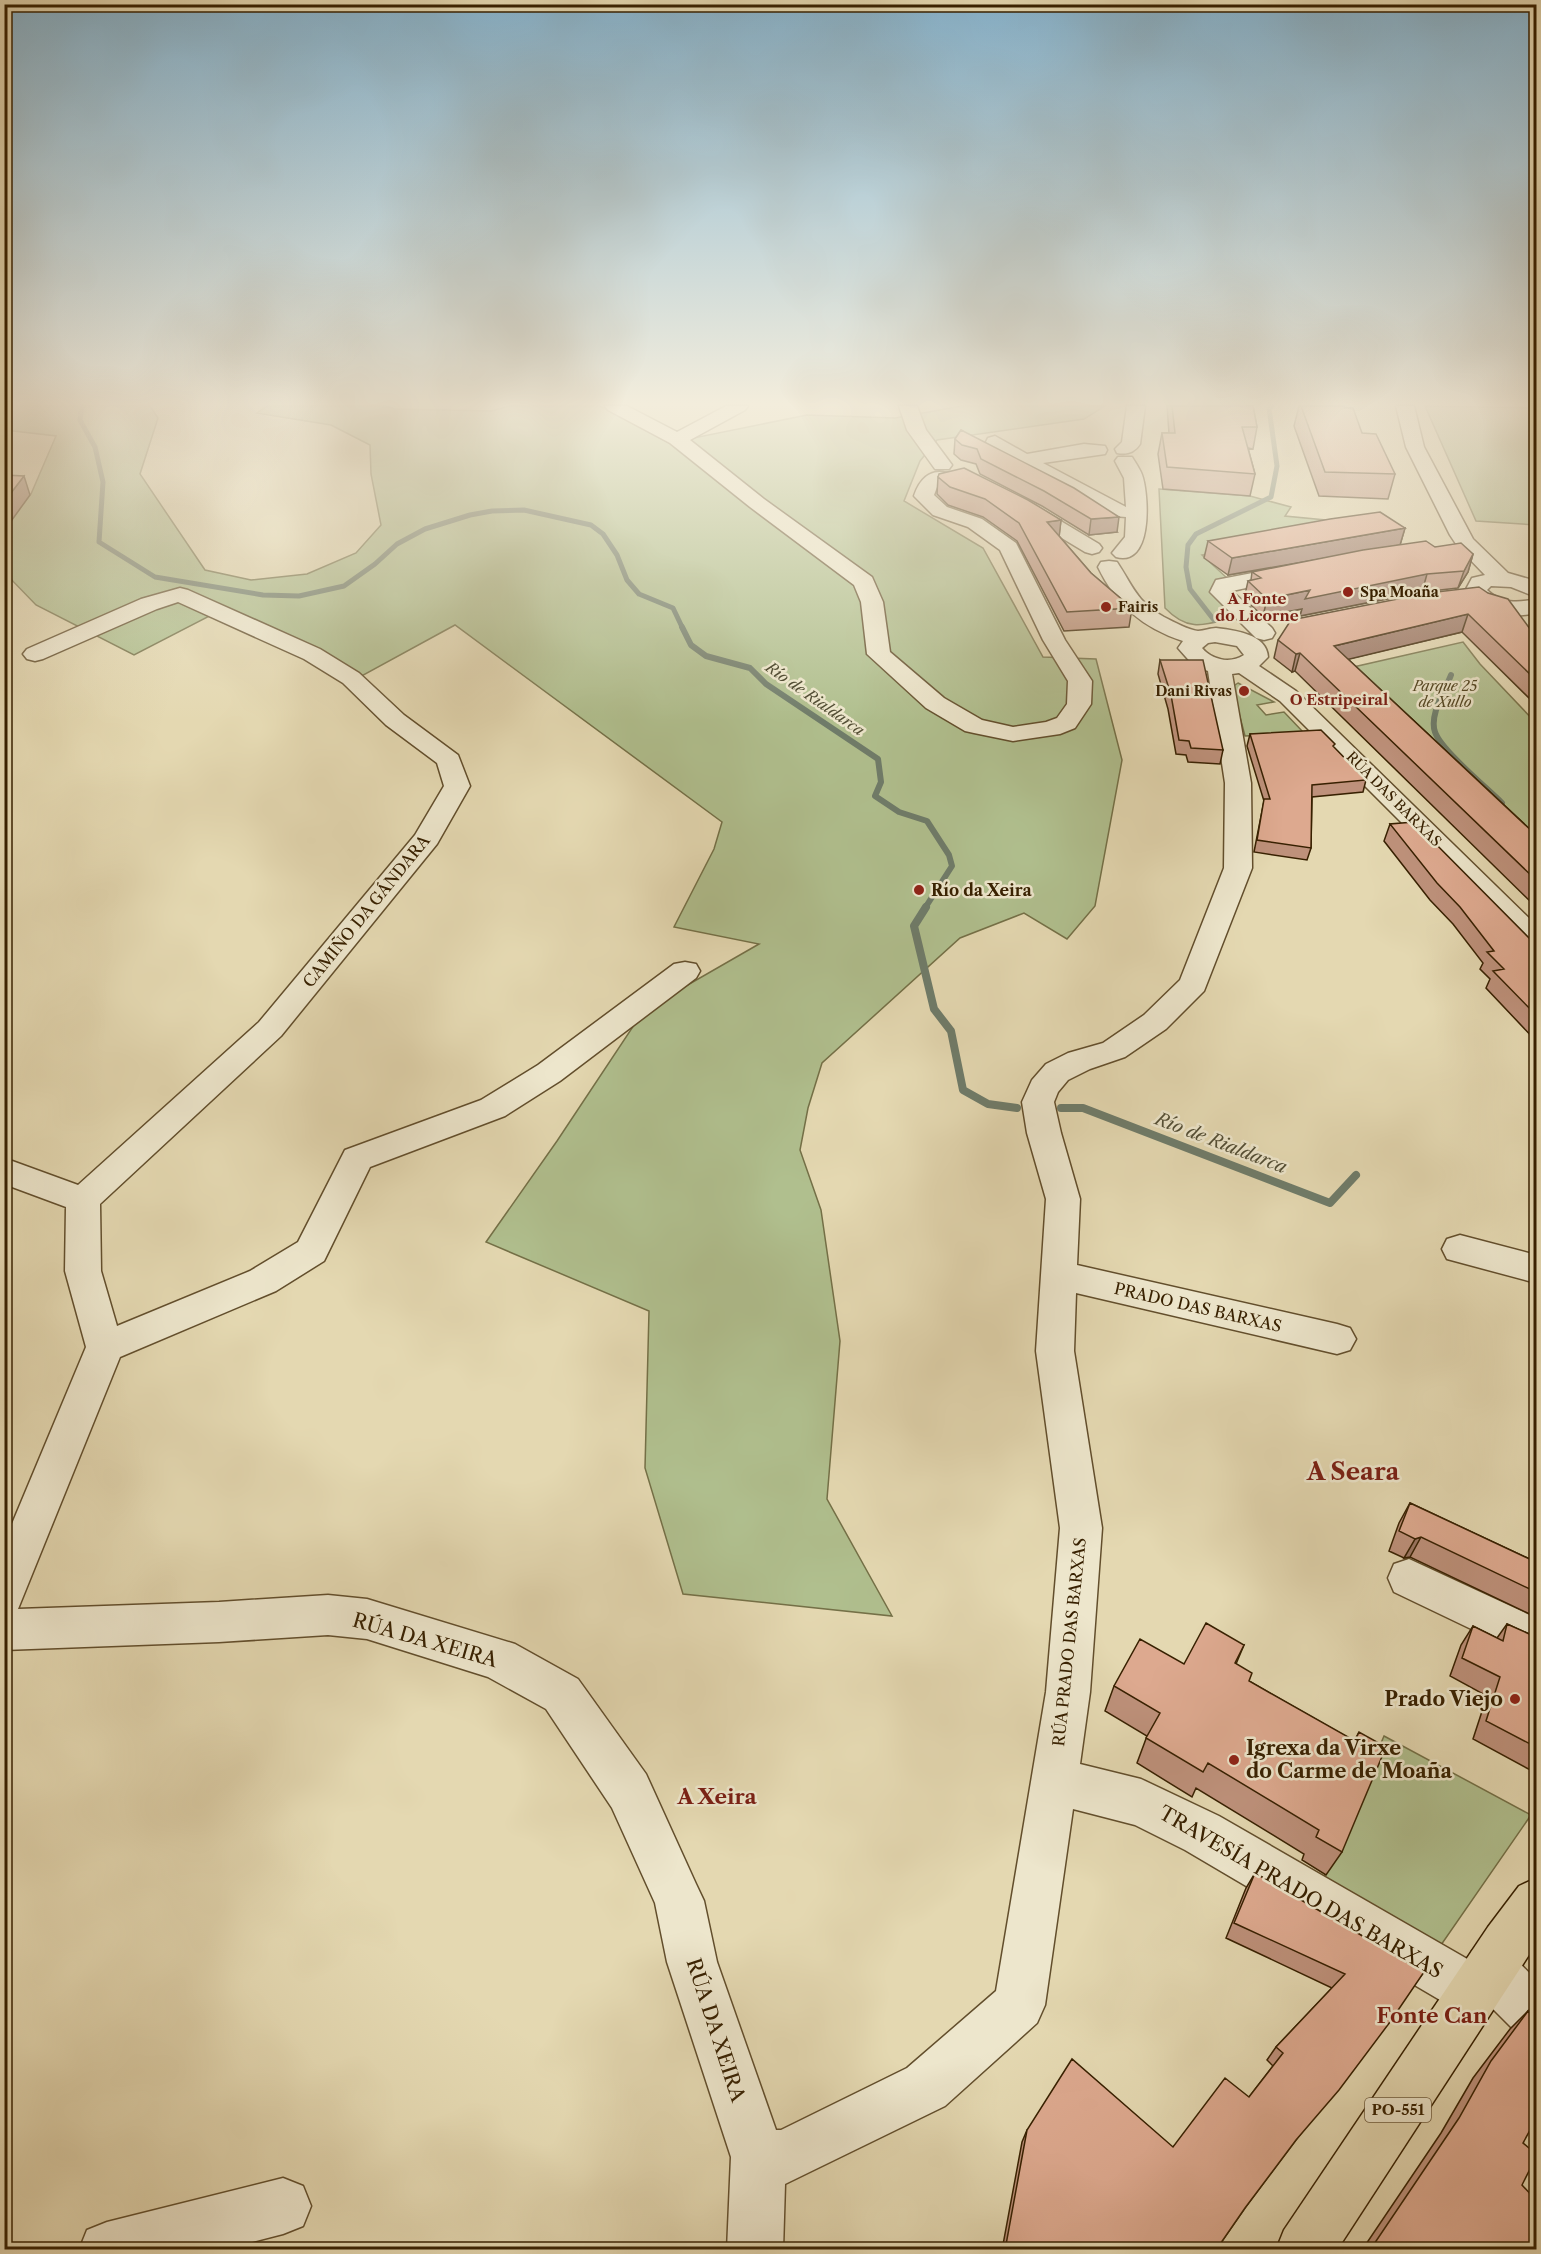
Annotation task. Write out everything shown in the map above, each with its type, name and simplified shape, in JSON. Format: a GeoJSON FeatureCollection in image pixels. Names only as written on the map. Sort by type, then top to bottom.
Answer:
{"type":"FeatureCollection","features":[{"type":"Feature","properties":{"kind":"main road","name":"PO-551"},"geometry":{"type":"LineString","coordinates":[[1304,2250],[1536,1903]]}},
{"type":"Feature","properties":{"kind":"street"},"geometry":{"type":"LineString","coordinates":[[768,511],[864,582],[872,602],[879,654],[935,704],[974,726],[1012,734],[1051,729],[1066,723],[1079,704],[1080,681],[1054,640],[1009,547],[975,523],[941,511]]}},
{"type":"Feature","properties":{"kind":"street"},"geometry":{"type":"LineString","coordinates":[[1032,511],[1092,548],[1105,547],[1116,560],[1136,538],[1135,511]]}},
{"type":"Feature","properties":{"kind":"street"},"geometry":{"type":"LineString","coordinates":[[1448,511],[1465,543],[1502,579]]}},
{"type":"Feature","properties":{"kind":"street"},"geometry":{"type":"LineString","coordinates":[[1439,547],[1465,543]]}},
{"type":"Feature","properties":{"kind":"street","name":"RÚA DAS BARXAS"},"geometry":{"type":"LineString","coordinates":[[1116,560],[1116,584],[1133,606],[1177,632],[1197,638],[1215,635],[1250,647],[1288,696],[1536,941]]}},
{"type":"Feature","properties":{"kind":"street"},"geometry":{"type":"LineString","coordinates":[[1250,647],[1221,592],[1224,585],[1312,568]]}},
{"type":"Feature","properties":{"kind":"street"},"geometry":{"type":"LineString","coordinates":[[1536,590],[1521,583],[1502,579],[1480,583],[1476,591],[1468,596],[1490,603],[1527,607],[1536,627]]}},
{"type":"Feature","properties":{"kind":"street","name":"CAMIÑO DA GÁNDARA"},"geometry":{"type":"LineString","coordinates":[[35,654],[149,604],[180,595],[312,654],[351,678],[395,720],[449,759],[457,786],[427,838],[270,1029],[83,1200]]}},
{"type":"Feature","properties":{"kind":"street","name":"RÚA DAS BARXAS"},"geometry":{"type":"LineString","coordinates":[[1197,638],[1190,648],[1192,653],[1208,663],[1250,647]]}},
{"type":"Feature","properties":{"kind":"street","name":"RÚA PRADO DAS BARXAS"},"geometry":{"type":"LineString","coordinates":[[758,2157],[784,2157],[926,2087],[1019,2005],[1068,1692],[1081,1528],[1055,1351],[1063,1199],[1038,1102],[1042,1088],[1057,1072],[1079,1061],[1114,1050],[1155,1022],[1193,984],[1238,868],[1238,783],[1250,647]]}},
{"type":"Feature","properties":{"kind":"street"},"geometry":{"type":"LineString","coordinates":[[105,1347],[263,1281],[311,1251],[357,1159],[493,1108],[549,1072],[685,971]]}},
{"type":"Feature","properties":{"kind":"street"},"geometry":{"type":"LineString","coordinates":[[4,1170],[83,1200],[83,1271],[105,1347],[4,1594]]}},
{"type":"Feature","properties":{"kind":"street"},"geometry":{"type":"LineString","coordinates":[[1460,1249],[1536,1269]]}},
{"type":"Feature","properties":{"kind":"street","name":"PRADO DAS BARXAS"},"geometry":{"type":"LineString","coordinates":[[1059,1275],[1337,1339]]}},
{"type":"Feature","properties":{"kind":"street"},"geometry":{"type":"LineString","coordinates":[[1408,1578],[1536,1640]]}},
{"type":"Feature","properties":{"kind":"street","name":"RÚA DA XEIRA"},"geometry":{"type":"LineString","coordinates":[[4,1630],[219,1622],[328,1615],[367,1619],[499,1659],[562,1694],[629,1791],[679,1901],[692,1962],[758,2157],[755,2250]]}},
{"type":"Feature","properties":{"kind":"street","name":"TRAVESÍA PRADO DAS BARXAS"},"geometry":{"type":"LineString","coordinates":[[1054,1780],[1141,1803],[1483,1981],[1536,2016]]}},
{"type":"Feature","properties":{"kind":"street"},"geometry":{"type":"LineString","coordinates":[[107,2250],[283,2206]]}},
{"type":"Feature","properties":{"kind":"green space"},"geometry":{"type":"Polygon","coordinates":[[[4,511],[165,511],[205,570],[251,580],[307,574],[356,553],[381,525],[378,511],[921,511],[983,548],[1043,657],[1096,659],[1122,760],[1095,906],[1067,939],[1024,913],[960,938],[822,1063],[808,1108],[800,1150],[821,1210],[840,1341],[827,1499],[892,1616],[683,1594],[645,1468],[649,1311],[486,1242],[557,1141],[644,1010],[759,944],[674,927],[714,849],[722,822],[455,625],[358,678],[215,613],[134,655],[36,605],[5,573],[4,511]]]}},
{"type":"Feature","properties":{"kind":"green space"},"geometry":{"type":"Polygon","coordinates":[[[1160,511],[1288,511],[1285,516],[1378,525],[1202,555],[1227,578],[1212,587],[1238,616],[1199,625],[1182,621],[1165,608],[1160,511]]]}},
{"type":"Feature","properties":{"kind":"green space"},"geometry":{"type":"Polygon","coordinates":[[[1472,511],[1536,511],[1536,525],[1476,521],[1472,511]]]}},
{"type":"Feature","properties":{"kind":"green space","name":"Parque 25 de Xullo"},"geometry":{"type":"Polygon","coordinates":[[[1463,642],[1480,664],[1536,723],[1536,846],[1349,668],[1463,642]]]}},
{"type":"Feature","properties":{"kind":"green space"},"geometry":{"type":"Polygon","coordinates":[[[1238,683],[1274,702],[1257,705],[1266,715],[1284,712],[1304,733],[1245,736],[1232,687],[1238,683]]]}},
{"type":"Feature","properties":{"kind":"green space"},"geometry":{"type":"Polygon","coordinates":[[[1384,1736],[1531,1815],[1441,1945],[1324,1877],[1384,1736]]]}},
{"type":"Feature","properties":{"kind":"building"},"geometry":{"type":"Polygon","coordinates":[[[1002,511],[1046,511],[1061,520],[1047,522],[1091,573],[1132,608],[1067,612],[1019,523],[1002,511]]]}},
{"type":"Feature","properties":{"kind":"building"},"geometry":{"type":"Polygon","coordinates":[[[1078,511],[1110,511],[1119,517],[1091,519],[1078,511]]]}},
{"type":"Feature","properties":{"kind":"building"},"geometry":{"type":"Polygon","coordinates":[[[1380,512],[1405,528],[1232,558],[1208,541],[1330,519],[1380,512]]]}},
{"type":"Feature","properties":{"kind":"building"},"geometry":{"type":"Polygon","coordinates":[[[1426,541],[1435,547],[1461,543],[1473,554],[1464,571],[1427,574],[1305,599],[1310,590],[1267,599],[1248,581],[1261,578],[1252,572],[1363,550],[1426,541]]]}},
{"type":"Feature","properties":{"kind":"building"},"geometry":{"type":"Polygon","coordinates":[[[1479,587],[1488,593],[1508,599],[1530,629],[1536,629],[1536,680],[1468,614],[1334,646],[1536,835],[1536,880],[1300,653],[1296,654],[1278,640],[1291,620],[1428,593],[1479,587]]]}},
{"type":"Feature","properties":{"kind":"building"},"geometry":{"type":"Polygon","coordinates":[[[1160,660],[1203,660],[1223,750],[1191,748],[1189,741],[1179,740],[1171,695],[1160,660]]]}},
{"type":"Feature","properties":{"kind":"building"},"geometry":{"type":"Polygon","coordinates":[[[1321,730],[1366,780],[1312,785],[1311,848],[1257,840],[1264,799],[1270,799],[1250,734],[1321,730]]]}},
{"type":"Feature","properties":{"kind":"building"},"geometry":{"type":"Polygon","coordinates":[[[1414,822],[1536,945],[1536,1015],[1493,971],[1504,969],[1487,952],[1494,951],[1390,824],[1414,822]]]}},
{"type":"Feature","properties":{"kind":"building"},"geometry":{"type":"Polygon","coordinates":[[[1410,1503],[1536,1562],[1536,1592],[1421,1537],[1415,1539],[1399,1531],[1410,1503]]]}},
{"type":"Feature","properties":{"kind":"building","name":"Igrexa da Virxe do Carme de Moaña"},"geometry":{"type":"Polygon","coordinates":[[[1206,1623],[1244,1645],[1235,1663],[1252,1673],[1249,1681],[1355,1741],[1359,1732],[1386,1747],[1342,1852],[1316,1837],[1319,1830],[1208,1763],[1203,1772],[1146,1738],[1160,1713],[1114,1686],[1140,1639],[1184,1664],[1206,1623]]]}},
{"type":"Feature","properties":{"kind":"building"},"geometry":{"type":"Polygon","coordinates":[[[1507,1624],[1536,1637],[1536,1747],[1486,1721],[1500,1677],[1462,1658],[1473,1626],[1503,1641],[1507,1624]]]}},
{"type":"Feature","properties":{"kind":"building"},"geometry":{"type":"Polygon","coordinates":[[[1255,1873],[1424,1972],[1390,2022],[1339,2090],[1296,2140],[1216,2250],[1005,2250],[1027,2130],[1072,2059],[1173,2147],[1225,2078],[1249,2097],[1283,2053],[1276,2047],[1345,1974],[1234,1923],[1255,1873]]]}},
{"type":"Feature","properties":{"kind":"building"},"geometry":{"type":"Polygon","coordinates":[[[1528,2011],[1536,2019],[1536,2119],[1523,2143],[1536,2154],[1536,2157],[1522,2185],[1536,2200],[1536,2250],[1370,2250],[1459,2118],[1491,2061],[1528,2011]]]}},
{"type":"Feature","properties":{"kind":"waterway","name":"Río de Rialdarca"},"geometry":{"type":"LineString","coordinates":[[101,511],[99,542],[155,577],[263,595],[299,596],[344,586],[375,564],[397,544],[425,529],[491,511]]}},
{"type":"Feature","properties":{"kind":"waterway","name":"Río de Rialdarca"},"geometry":{"type":"LineString","coordinates":[[529,511],[591,525],[603,534],[617,555],[627,580],[639,594],[673,608],[683,629]]}},
{"type":"Feature","properties":{"kind":"waterway"},"geometry":{"type":"LineString","coordinates":[[1214,620],[1190,589],[1186,567],[1188,545],[1196,534],[1242,511]]}},
{"type":"Feature","properties":{"kind":"waterway","name":"Río de Rialdarca"},"geometry":{"type":"LineString","coordinates":[[683,629],[691,645],[706,656],[750,668],[766,684],[878,759],[881,782],[875,796],[899,812],[927,821],[949,855],[952,866],[925,908]]}},
{"type":"Feature","properties":{"kind":"waterway"},"geometry":{"type":"LineString","coordinates":[[1451,675],[1434,718],[1435,732],[1446,749],[1502,803]]}},
{"type":"Feature","properties":{"kind":"waterway","name":"Río de Rialdarca"},"geometry":{"type":"LineString","coordinates":[[926,907],[914,926],[934,1009],[951,1031],[963,1090],[988,1104],[1017,1108]]}},
{"type":"Feature","properties":{"kind":"waterway","name":"Río de Rialdarca"},"geometry":{"type":"LineString","coordinates":[[1061,1108],[1083,1108],[1330,1203],[1356,1175]]}},
{"type":"Feature","properties":{"kind":"place","name":"Spa Moaña"},"geometry":{"type":"Point","coordinates":[1348,592]}},
{"type":"Feature","properties":{"kind":"place","name":"Fairis"},"geometry":{"type":"Point","coordinates":[1106,607]}},
{"type":"Feature","properties":{"kind":"place","name":"Dani Rivas"},"geometry":{"type":"Point","coordinates":[1244,691]}},
{"type":"Feature","properties":{"kind":"place","name":"Río da Xeira"},"geometry":{"type":"Point","coordinates":[919,890]}},
{"type":"Feature","properties":{"kind":"place","name":"Prado Viejo"},"geometry":{"type":"Point","coordinates":[1515,1699]}},
{"type":"Feature","properties":{"kind":"place","name":"Igrexa da Virxe do Carme de Moaña"},"geometry":{"type":"Point","coordinates":[1234,1760]}},
{"type":"Feature","properties":{"kind":"district","name":"A Fonte do Licorne"},"geometry":{"type":"Point","coordinates":[1257,608]}},
{"type":"Feature","properties":{"kind":"district","name":"O Estripeiral"},"geometry":{"type":"Point","coordinates":[1339,700]}},
{"type":"Feature","properties":{"kind":"district","name":"A Seara"},"geometry":{"type":"Point","coordinates":[1353,1472]}},
{"type":"Feature","properties":{"kind":"district","name":"A Xeira"},"geometry":{"type":"Point","coordinates":[717,1797]}},
{"type":"Feature","properties":{"kind":"district","name":"Fonte Can"},"geometry":{"type":"Point","coordinates":[1432,2016]}}]}
